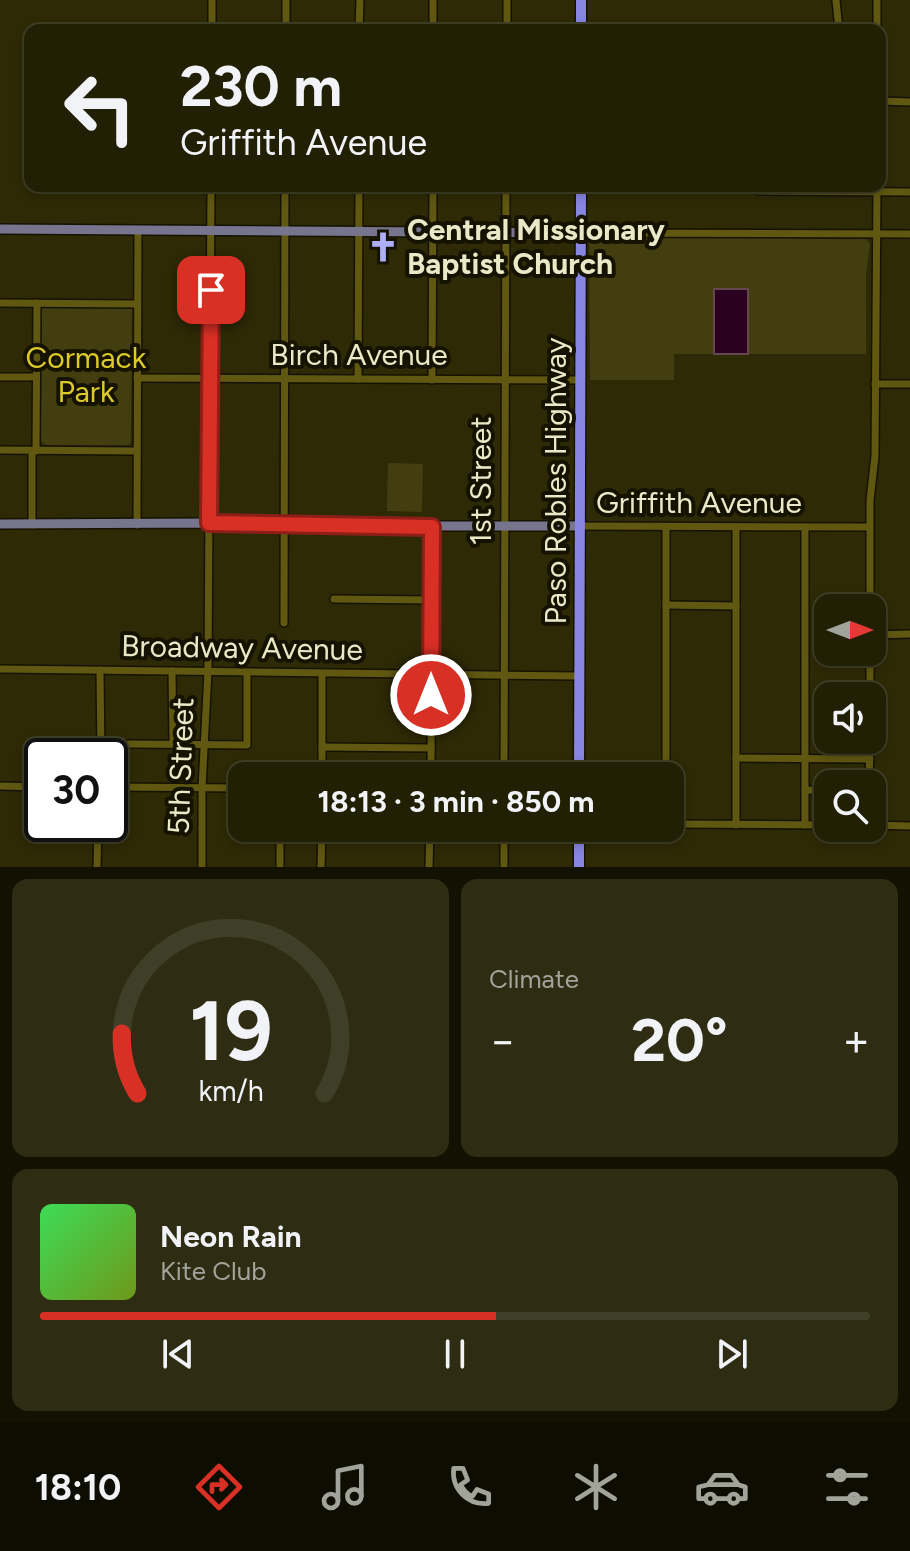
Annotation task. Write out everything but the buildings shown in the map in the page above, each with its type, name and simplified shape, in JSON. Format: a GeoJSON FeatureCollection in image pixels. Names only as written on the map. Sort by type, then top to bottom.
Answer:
{"type":"FeatureCollection","features":[{"type":"Feature","properties":{"kind":"highway"},"geometry":{"type":"LineString","coordinates":[[581,0],[581,24]]}},
{"type":"Feature","properties":{"kind":"highway","name":"Paso Robles Highway"},"geometry":{"type":"LineString","coordinates":[[579,762],[581,192]]}},
{"type":"Feature","properties":{"kind":"highway"},"geometry":{"type":"LineString","coordinates":[[579,842],[579,867]]}},
{"type":"Feature","properties":{"kind":"main road"},"geometry":{"type":"LineString","coordinates":[[0,229],[580,233]]}},
{"type":"Feature","properties":{"kind":"main road","name":"Griffith Avenue"},"geometry":{"type":"LineString","coordinates":[[0,524],[580,526]]}},
{"type":"Feature","properties":{"kind":"street"},"geometry":{"type":"LineString","coordinates":[[212,0],[212,24]]}},
{"type":"Feature","properties":{"kind":"street"},"geometry":{"type":"LineString","coordinates":[[286,0],[286,24]]}},
{"type":"Feature","properties":{"kind":"street"},"geometry":{"type":"LineString","coordinates":[[359,24],[360,0]]}},
{"type":"Feature","properties":{"kind":"street"},"geometry":{"type":"LineString","coordinates":[[433,0],[433,24]]}},
{"type":"Feature","properties":{"kind":"street"},"geometry":{"type":"LineString","coordinates":[[507,0],[507,24]]}},
{"type":"Feature","properties":{"kind":"street"},"geometry":{"type":"LineString","coordinates":[[836,0],[838,24]]}},
{"type":"Feature","properties":{"kind":"street"},"geometry":{"type":"LineString","coordinates":[[877,0],[877,24]]}},
{"type":"Feature","properties":{"kind":"street"},"geometry":{"type":"LineString","coordinates":[[886,101],[910,102]]}},
{"type":"Feature","properties":{"kind":"street"},"geometry":{"type":"LineString","coordinates":[[886,190],[910,192]]}},
{"type":"Feature","properties":{"kind":"street","name":"5th Street"},"geometry":{"type":"LineString","coordinates":[[202,867],[202,788],[208,671],[211,192]]}},
{"type":"Feature","properties":{"kind":"street"},"geometry":{"type":"LineString","coordinates":[[284,623],[285,192]]}},
{"type":"Feature","properties":{"kind":"street"},"geometry":{"type":"LineString","coordinates":[[358,379],[359,192]]}},
{"type":"Feature","properties":{"kind":"street"},"geometry":{"type":"LineString","coordinates":[[432,380],[433,192]]}},
{"type":"Feature","properties":{"kind":"street","name":"1st Street"},"geometry":{"type":"LineString","coordinates":[[504,762],[506,192]]}},
{"type":"Feature","properties":{"kind":"street"},"geometry":{"type":"LineString","coordinates":[[870,594],[869,527],[875,456],[877,192]]}},
{"type":"Feature","properties":{"kind":"street"},"geometry":{"type":"LineString","coordinates":[[137,525],[138,230]]}},
{"type":"Feature","properties":{"kind":"street"},"geometry":{"type":"LineString","coordinates":[[580,233],[910,234]]}},
{"type":"Feature","properties":{"kind":"street"},"geometry":{"type":"LineString","coordinates":[[0,303],[137,304]]}},
{"type":"Feature","properties":{"kind":"street"},"geometry":{"type":"LineString","coordinates":[[32,525],[37,303]]}},
{"type":"Feature","properties":{"kind":"street"},"geometry":{"type":"LineString","coordinates":[[0,377],[36,377]]}},
{"type":"Feature","properties":{"kind":"street","name":"Birch Avenue"},"geometry":{"type":"LineString","coordinates":[[137,378],[580,380]]}},
{"type":"Feature","properties":{"kind":"street"},"geometry":{"type":"LineString","coordinates":[[875,384],[910,384]]}},
{"type":"Feature","properties":{"kind":"street"},"geometry":{"type":"LineString","coordinates":[[0,450],[137,451]]}},
{"type":"Feature","properties":{"kind":"street","name":"Griffith Avenue"},"geometry":{"type":"LineString","coordinates":[[580,526],[869,527]]}},
{"type":"Feature","properties":{"kind":"street"},"geometry":{"type":"LineString","coordinates":[[431,762],[432,527]]}},
{"type":"Feature","properties":{"kind":"street"},"geometry":{"type":"LineString","coordinates":[[666,527],[666,762]]}},
{"type":"Feature","properties":{"kind":"street"},"geometry":{"type":"LineString","coordinates":[[736,527],[736,825]]}},
{"type":"Feature","properties":{"kind":"street"},"geometry":{"type":"LineString","coordinates":[[805,527],[805,825]]}},
{"type":"Feature","properties":{"kind":"street"},"geometry":{"type":"LineString","coordinates":[[334,599],[432,600]]}},
{"type":"Feature","properties":{"kind":"street"},"geometry":{"type":"LineString","coordinates":[[666,605],[736,606]]}},
{"type":"Feature","properties":{"kind":"street"},"geometry":{"type":"LineString","coordinates":[[886,635],[910,634]]}},
{"type":"Feature","properties":{"kind":"street","name":"Broadway Avenue"},"geometry":{"type":"LineString","coordinates":[[0,669],[579,676]]}},
{"type":"Feature","properties":{"kind":"street"},"geometry":{"type":"LineString","coordinates":[[100,670],[101,738]]}},
{"type":"Feature","properties":{"kind":"street"},"geometry":{"type":"LineString","coordinates":[[172,671],[173,744]]}},
{"type":"Feature","properties":{"kind":"street"},"geometry":{"type":"LineString","coordinates":[[129,744],[247,745],[247,673]]}},
{"type":"Feature","properties":{"kind":"street"},"geometry":{"type":"LineString","coordinates":[[322,674],[322,762]]}},
{"type":"Feature","properties":{"kind":"street"},"geometry":{"type":"LineString","coordinates":[[322,747],[431,748]]}},
{"type":"Feature","properties":{"kind":"street"},"geometry":{"type":"LineString","coordinates":[[870,754],[870,770]]}},
{"type":"Feature","properties":{"kind":"street"},"geometry":{"type":"LineString","coordinates":[[736,758],[870,759]]}},
{"type":"Feature","properties":{"kind":"street"},"geometry":{"type":"LineString","coordinates":[[0,786],[24,787]]}},
{"type":"Feature","properties":{"kind":"street"},"geometry":{"type":"LineString","coordinates":[[128,787],[228,788]]}},
{"type":"Feature","properties":{"kind":"street"},"geometry":{"type":"LineString","coordinates":[[805,790],[814,790]]}},
{"type":"Feature","properties":{"kind":"street"},"geometry":{"type":"LineString","coordinates":[[684,824],[814,825]]}},
{"type":"Feature","properties":{"kind":"street"},"geometry":{"type":"LineString","coordinates":[[886,825],[910,826]]}},
{"type":"Feature","properties":{"kind":"street"},"geometry":{"type":"LineString","coordinates":[[97,867],[98,842]]}},
{"type":"Feature","properties":{"kind":"street"},"geometry":{"type":"LineString","coordinates":[[280,842],[280,867]]}},
{"type":"Feature","properties":{"kind":"street"},"geometry":{"type":"LineString","coordinates":[[321,867],[322,842]]}},
{"type":"Feature","properties":{"kind":"street"},"geometry":{"type":"LineString","coordinates":[[429,867],[430,842]]}},
{"type":"Feature","properties":{"kind":"street"},"geometry":{"type":"LineString","coordinates":[[504,842],[504,867]]}},
{"type":"Feature","properties":{"kind":"green space"},"geometry":{"type":"Polygon","coordinates":[[[589,236],[866,239],[870,244],[866,273],[866,354],[748,354],[748,289],[714,290],[714,354],[674,354],[674,380],[590,380],[589,236]]]}},
{"type":"Feature","properties":{"kind":"green space","name":"Cormack Park"},"geometry":{"type":"Polygon","coordinates":[[[43,307],[132,309],[129,445],[46,445],[40,440],[43,307]]]}},
{"type":"Feature","properties":{"kind":"green space"},"geometry":{"type":"Polygon","coordinates":[[[388,463],[423,464],[422,512],[387,511],[388,463]]]}},
{"type":"Feature","properties":{"kind":"shaded area"},"geometry":{"type":"Polygon","coordinates":[[[714,289],[748,289],[748,354],[714,354],[714,289]]]}},
{"type":"Feature","properties":{"kind":"place","name":"Central Missionary Baptist Church"},"geometry":{"type":"Point","coordinates":[383,247]}},
{"type":"Feature","properties":{"kind":"route"},"geometry":{"type":"LineString","coordinates":[[211,290],[209,523],[432,527],[431,695]]}}]}
